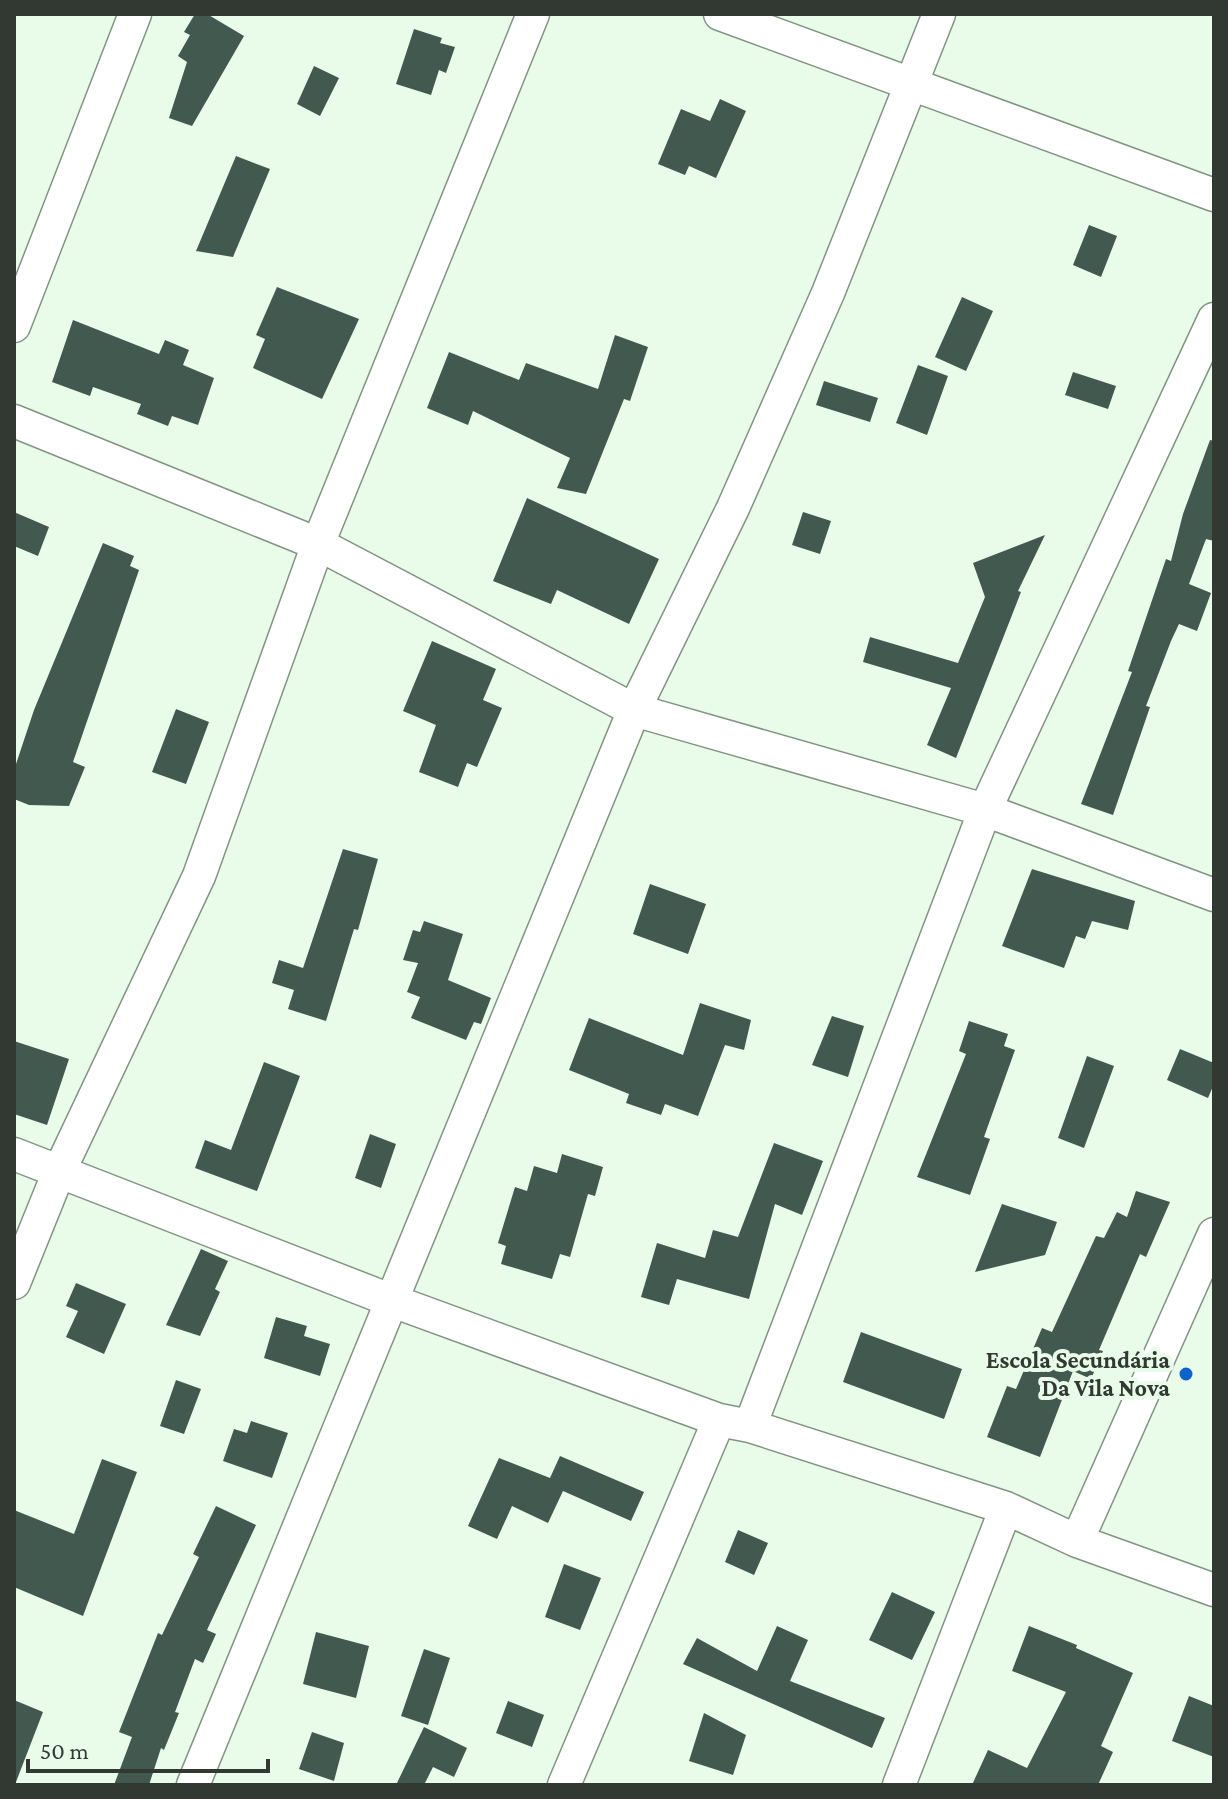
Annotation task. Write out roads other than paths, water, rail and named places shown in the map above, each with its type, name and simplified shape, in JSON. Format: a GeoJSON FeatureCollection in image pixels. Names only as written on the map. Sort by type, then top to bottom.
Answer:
{"type":"FeatureCollection","features":[{"type":"Feature","properties":{"kind":"street"},"geometry":{"type":"LineString","coordinates":[[14,326],[135,14]]}},
{"type":"Feature","properties":{"kind":"street"},"geometry":{"type":"LineString","coordinates":[[14,1283],[58,1174],[199,876],[318,544],[533,14]]}},
{"type":"Feature","properties":{"kind":"street"},"geometry":{"type":"LineString","coordinates":[[720,14],[912,81],[1214,195]]}},
{"type":"Feature","properties":{"kind":"street"},"geometry":{"type":"LineString","coordinates":[[193,1785],[634,710],[746,479],[839,267],[939,14]]}},
{"type":"Feature","properties":{"kind":"street"},"geometry":{"type":"LineString","coordinates":[[750,1426],[985,810],[1214,319]]}},
{"type":"Feature","properties":{"kind":"street"},"geometry":{"type":"LineString","coordinates":[[14,421],[318,544],[634,710],[985,810],[1214,895]]}},
{"type":"Feature","properties":{"kind":"street"},"geometry":{"type":"LineString","coordinates":[[14,1154],[58,1174],[390,1300],[719,1420],[750,1426],[1006,1508],[1077,1541],[1214,1590]]}},
{"type":"Feature","properties":{"kind":"street"},"geometry":{"type":"LineString","coordinates":[[1077,1541],[1214,1234]]}},
{"type":"Feature","properties":{"kind":"street"},"geometry":{"type":"LineString","coordinates":[[564,1785],[719,1420]]}},
{"type":"Feature","properties":{"kind":"street"},"geometry":{"type":"LineString","coordinates":[[899,1785],[1006,1508]]}},
{"type":"Feature","properties":{"kind":"place","name":"Escola Secundária Da Vila Nova"},"geometry":{"type":"Point","coordinates":[1186,1374]}}]}
